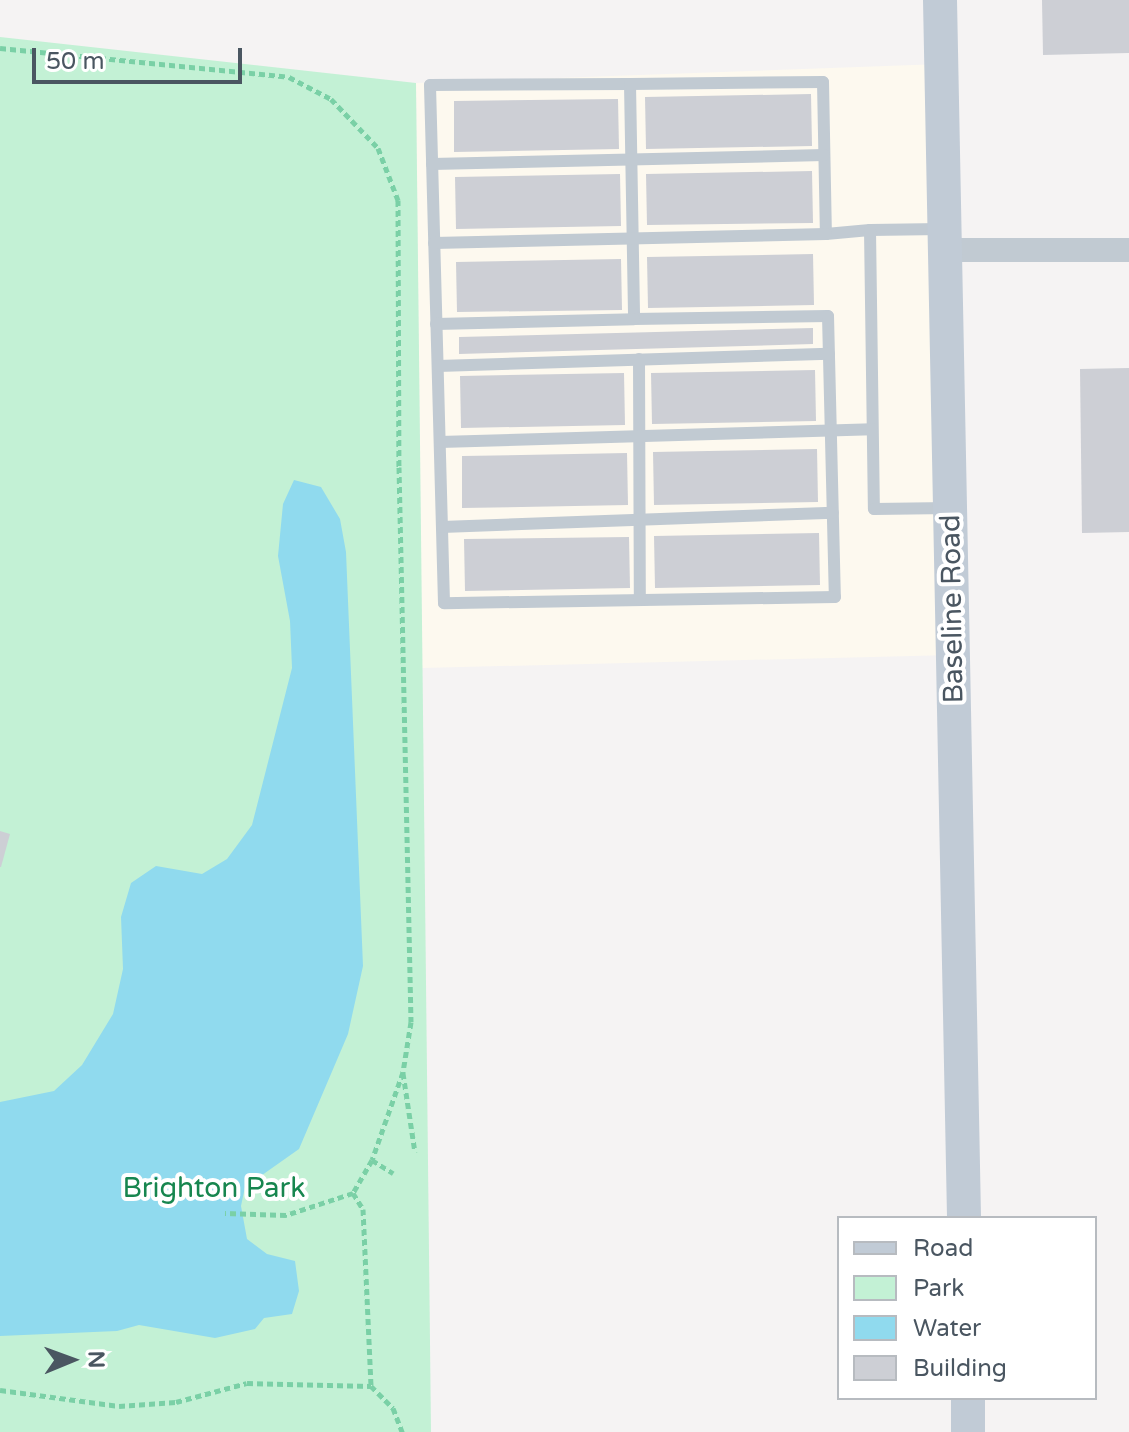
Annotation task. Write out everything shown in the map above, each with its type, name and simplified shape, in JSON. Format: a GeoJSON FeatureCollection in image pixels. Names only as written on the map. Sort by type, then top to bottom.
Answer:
{"type":"FeatureCollection","features":[{"type":"Feature","properties":{"kind":"main road","name":"Baseline Road"},"geometry":{"type":"LineString","coordinates":[[940,0],[964,1216]]}},
{"type":"Feature","properties":{"kind":"main road"},"geometry":{"type":"LineString","coordinates":[[968,1400],[968,1432]]}},
{"type":"Feature","properties":{"kind":"street"},"geometry":{"type":"LineString","coordinates":[[944,239],[1129,250]]}},
{"type":"Feature","properties":{"kind":"lane"},"geometry":{"type":"LineString","coordinates":[[436,324],[828,316],[835,597],[444,603],[436,324],[430,85],[823,82],[826,234]]}},
{"type":"Feature","properties":{"kind":"lane"},"geometry":{"type":"LineString","coordinates":[[630,84],[634,319]]}},
{"type":"Feature","properties":{"kind":"lane"},"geometry":{"type":"LineString","coordinates":[[432,164],[824,155]]}},
{"type":"Feature","properties":{"kind":"lane"},"geometry":{"type":"LineString","coordinates":[[434,243],[633,240],[870,230],[944,239]]}},
{"type":"Feature","properties":{"kind":"lane"},"geometry":{"type":"LineString","coordinates":[[870,230],[874,509],[949,508]]}},
{"type":"Feature","properties":{"kind":"lane"},"geometry":{"type":"LineString","coordinates":[[438,366],[829,354]]}},
{"type":"Feature","properties":{"kind":"lane"},"geometry":{"type":"LineString","coordinates":[[639,359],[640,600]]}},
{"type":"Feature","properties":{"kind":"lane"},"geometry":{"type":"LineString","coordinates":[[440,442],[872,429]]}},
{"type":"Feature","properties":{"kind":"lane"},"geometry":{"type":"LineString","coordinates":[[442,527],[833,513]]}},
{"type":"Feature","properties":{"kind":"path"},"geometry":{"type":"LineString","coordinates":[[0,48],[289,77],[331,99],[378,148],[398,200],[411,1022],[403,1072],[372,1160],[353,1193],[286,1215],[225,1213]]}},
{"type":"Feature","properties":{"kind":"path"},"geometry":{"type":"LineString","coordinates":[[403,1072],[415,1152]]}},
{"type":"Feature","properties":{"kind":"path"},"geometry":{"type":"LineString","coordinates":[[372,1160],[393,1173]]}},
{"type":"Feature","properties":{"kind":"path"},"geometry":{"type":"LineString","coordinates":[[353,1193],[363,1209],[371,1386],[393,1408],[402,1432]]}},
{"type":"Feature","properties":{"kind":"path"},"geometry":{"type":"LineString","coordinates":[[0,1390],[119,1406],[176,1402],[247,1383],[371,1386]]}},
{"type":"Feature","properties":{"kind":"shaded area"},"geometry":{"type":"Polygon","coordinates":[[[941,64],[952,655],[422,668],[416,83],[941,64]]]}},
{"type":"Feature","properties":{"kind":"green space","name":"Brighton Park"},"geometry":{"type":"Polygon","coordinates":[[[0,37],[416,83],[431,1432],[0,1432],[0,37]]]}},
{"type":"Feature","properties":{"kind":"water"},"geometry":{"type":"Polygon","coordinates":[[[294,480],[321,487],[340,519],[346,552],[363,966],[348,1034],[299,1149],[245,1187],[241,1206],[247,1239],[267,1254],[295,1261],[299,1291],[292,1314],[264,1318],[255,1329],[215,1338],[139,1325],[117,1331],[0,1336],[0,1102],[54,1091],[82,1065],[113,1014],[123,969],[121,917],[131,883],[156,866],[202,874],[227,859],[252,825],[292,668],[290,621],[278,556],[283,504],[294,480]]]}},
{"type":"Feature","properties":{"kind":"building"},"geometry":{"type":"Polygon","coordinates":[[[1042,0],[1129,0],[1129,53],[1043,55],[1042,0]]]}},
{"type":"Feature","properties":{"kind":"building"},"geometry":{"type":"Polygon","coordinates":[[[811,94],[812,146],[646,149],[645,97],[811,94]]]}},
{"type":"Feature","properties":{"kind":"building"},"geometry":{"type":"Polygon","coordinates":[[[618,99],[619,149],[454,152],[454,101],[618,99]]]}},
{"type":"Feature","properties":{"kind":"building"},"geometry":{"type":"Polygon","coordinates":[[[812,171],[813,223],[647,225],[646,174],[812,171]]]}},
{"type":"Feature","properties":{"kind":"building"},"geometry":{"type":"Polygon","coordinates":[[[620,174],[621,226],[456,229],[455,177],[620,174]]]}},
{"type":"Feature","properties":{"kind":"building"},"geometry":{"type":"Polygon","coordinates":[[[813,254],[814,305],[648,308],[647,257],[813,254]]]}},
{"type":"Feature","properties":{"kind":"building"},"geometry":{"type":"Polygon","coordinates":[[[621,259],[622,310],[457,312],[456,262],[621,259]]]}},
{"type":"Feature","properties":{"kind":"building"},"geometry":{"type":"Polygon","coordinates":[[[813,328],[813,344],[459,354],[459,337],[813,328]]]}},
{"type":"Feature","properties":{"kind":"building"},"geometry":{"type":"Polygon","coordinates":[[[1129,368],[1129,532],[1082,533],[1080,369],[1129,368]]]}},
{"type":"Feature","properties":{"kind":"building"},"geometry":{"type":"Polygon","coordinates":[[[815,370],[816,421],[652,424],[651,373],[815,370]]]}},
{"type":"Feature","properties":{"kind":"building"},"geometry":{"type":"Polygon","coordinates":[[[624,373],[625,425],[461,428],[460,376],[624,373]]]}},
{"type":"Feature","properties":{"kind":"building"},"geometry":{"type":"Polygon","coordinates":[[[817,449],[818,502],[654,505],[653,452],[817,449]]]}},
{"type":"Feature","properties":{"kind":"building"},"geometry":{"type":"Polygon","coordinates":[[[627,453],[628,505],[462,508],[462,456],[627,453]]]}},
{"type":"Feature","properties":{"kind":"building"},"geometry":{"type":"Polygon","coordinates":[[[819,533],[820,585],[655,588],[654,536],[819,533]]]}},
{"type":"Feature","properties":{"kind":"building"},"geometry":{"type":"Polygon","coordinates":[[[629,537],[630,588],[465,591],[464,539],[629,537]]]}},
{"type":"Feature","properties":{"kind":"building"},"geometry":{"type":"Polygon","coordinates":[[[0,831],[10,834],[1,867],[0,867],[0,831]]]}}]}
